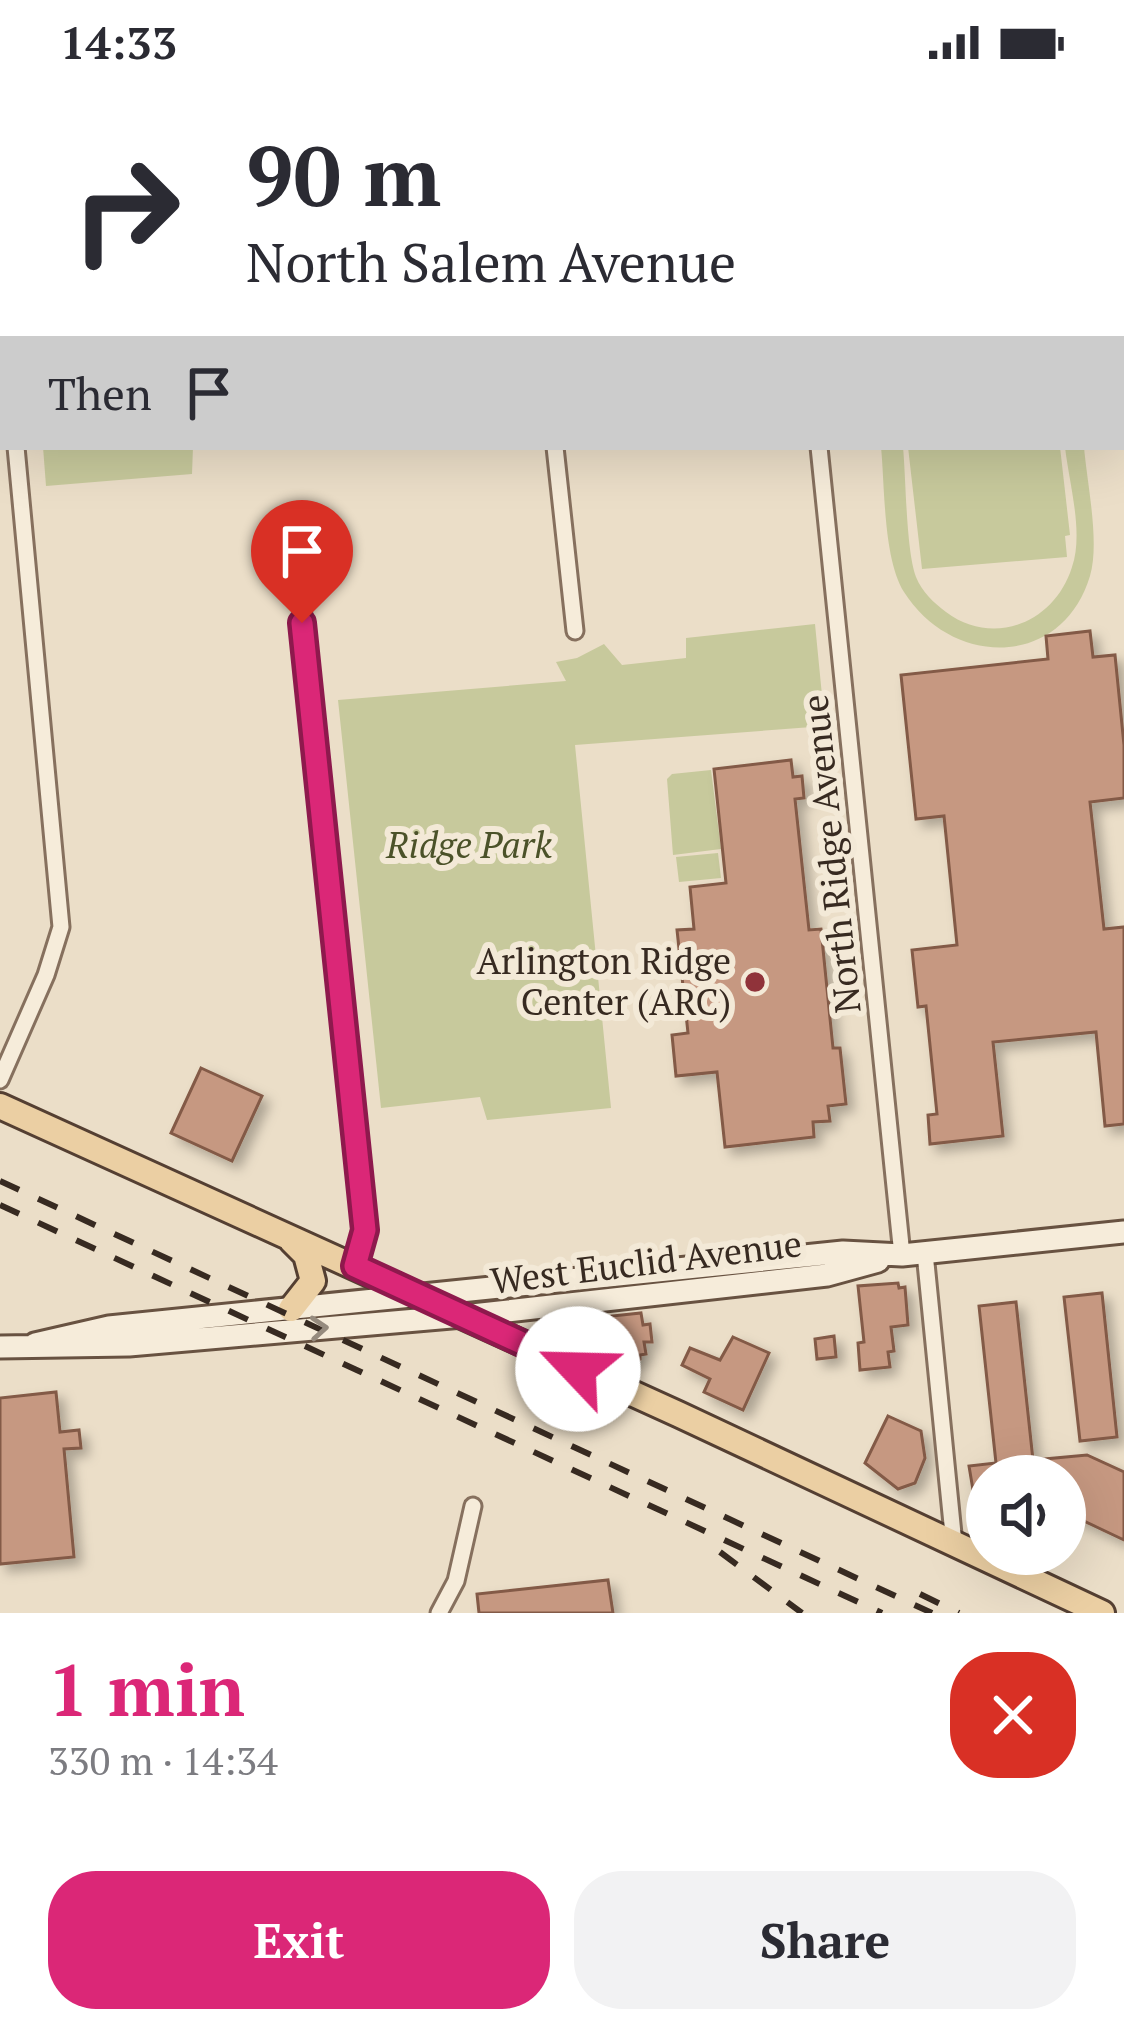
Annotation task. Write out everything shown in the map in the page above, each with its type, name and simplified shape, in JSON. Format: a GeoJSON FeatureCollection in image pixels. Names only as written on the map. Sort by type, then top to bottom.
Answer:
{"type":"FeatureCollection","features":[{"type":"Feature","properties":{"kind":"main road"},"geometry":{"type":"LineString","coordinates":[[0,1106],[1102,1613]]}},
{"type":"Feature","properties":{"kind":"main road"},"geometry":{"type":"LineString","coordinates":[[286,1235],[306,1255],[313,1281],[291,1309]]}},
{"type":"Feature","properties":{"kind":"street"},"geometry":{"type":"LineString","coordinates":[[0,1080],[46,976],[61,927],[16,450]]}},
{"type":"Feature","properties":{"kind":"street"},"geometry":{"type":"LineString","coordinates":[[555,450],[574,631]]}},
{"type":"Feature","properties":{"kind":"street","name":"North Ridge Avenue"},"geometry":{"type":"LineString","coordinates":[[819,450],[914,1254],[954,1544]]}},
{"type":"Feature","properties":{"kind":"street"},"geometry":{"type":"LineString","coordinates":[[300,586],[365,1230],[355,1266]]}},
{"type":"Feature","properties":{"kind":"street","name":"West Euclid Avenue"},"geometry":{"type":"LineString","coordinates":[[35,1344],[109,1327],[416,1295],[842,1252],[914,1254],[1124,1232]]}},
{"type":"Feature","properties":{"kind":"street","name":"West Euclid Avenue"},"geometry":{"type":"LineString","coordinates":[[0,1347],[129,1345],[463,1316],[827,1275],[914,1254]]}},
{"type":"Feature","properties":{"kind":"street"},"geometry":{"type":"LineString","coordinates":[[440,1613],[456,1581],[472,1506]]}},
{"type":"Feature","properties":{"kind":"green space"},"geometry":{"type":"Polygon","coordinates":[[[43,450],[193,450],[192,474],[46,486],[43,450]]]}},
{"type":"Feature","properties":{"kind":"green space"},"geometry":{"type":"Polygon","coordinates":[[[881,450],[903,450],[910,550],[922,588],[964,623],[984,628],[1021,624],[1052,602],[1072,567],[1077,539],[1065,450],[1084,450],[1093,530],[1090,576],[1076,607],[1056,628],[1032,642],[977,645],[949,635],[904,592],[892,561],[881,450]]]}},
{"type":"Feature","properties":{"kind":"green space"},"geometry":{"type":"Polygon","coordinates":[[[908,450],[1060,450],[1070,535],[1065,536],[1067,557],[922,569],[908,450]]]}},
{"type":"Feature","properties":{"kind":"green space","name":"Ridge Park"},"geometry":{"type":"Polygon","coordinates":[[[815,624],[825,726],[575,745],[611,1108],[487,1120],[480,1097],[381,1108],[338,700],[566,681],[556,662],[577,658],[604,644],[622,665],[686,658],[686,638],[815,624]]]}},
{"type":"Feature","properties":{"kind":"green space"},"geometry":{"type":"Polygon","coordinates":[[[711,770],[721,849],[673,855],[667,779],[672,774],[711,770]]]}},
{"type":"Feature","properties":{"kind":"green space"},"geometry":{"type":"Polygon","coordinates":[[[718,853],[721,878],[679,882],[676,857],[718,853]]]}},
{"type":"Feature","properties":{"kind":"building"},"geometry":{"type":"Polygon","coordinates":[[[1090,631],[1093,657],[1115,655],[1124,745],[1124,798],[1090,802],[1104,929],[1124,927],[1124,1124],[1105,1126],[1096,1032],[993,1042],[1003,1136],[930,1144],[928,1115],[937,1114],[926,1006],[918,1007],[912,950],[957,945],[944,816],[916,819],[901,675],[1048,659],[1046,636],[1090,631]]]}},
{"type":"Feature","properties":{"kind":"building","name":"Arlington Ridge Center (ARC)"},"geometry":{"type":"Polygon","coordinates":[[[791,760],[793,777],[802,776],[804,798],[795,799],[809,930],[821,929],[833,1048],[840,1048],[846,1104],[828,1106],[830,1121],[813,1122],[814,1137],[725,1147],[717,1072],[676,1076],[672,1035],[688,1033],[677,930],[694,929],[690,887],[726,883],[714,769],[791,760]]]}},
{"type":"Feature","properties":{"kind":"building"},"geometry":{"type":"Polygon","coordinates":[[[201,1068],[262,1096],[232,1161],[171,1133],[201,1068]]]}},
{"type":"Feature","properties":{"kind":"building"},"geometry":{"type":"Polygon","coordinates":[[[898,1283],[899,1288],[905,1287],[908,1325],[891,1327],[890,1367],[860,1370],[858,1343],[864,1342],[858,1286],[898,1283]]]}},
{"type":"Feature","properties":{"kind":"building"},"geometry":{"type":"Polygon","coordinates":[[[1102,1293],[1117,1437],[1080,1441],[1064,1297],[1102,1293]]]}},
{"type":"Feature","properties":{"kind":"building"},"geometry":{"type":"Polygon","coordinates":[[[1016,1302],[1032,1455],[995,1455],[979,1306],[1016,1302]]]}},
{"type":"Feature","properties":{"kind":"building"},"geometry":{"type":"Polygon","coordinates":[[[641,1313],[643,1325],[650,1324],[652,1342],[644,1342],[646,1354],[640,1359],[617,1362],[612,1316],[641,1313]]]}},
{"type":"Feature","properties":{"kind":"building"},"geometry":{"type":"Polygon","coordinates":[[[834,1336],[836,1357],[817,1359],[815,1339],[834,1336]]]}},
{"type":"Feature","properties":{"kind":"building"},"geometry":{"type":"Polygon","coordinates":[[[733,1337],[769,1353],[743,1410],[704,1392],[710,1379],[682,1365],[690,1348],[720,1360],[733,1337]]]}},
{"type":"Feature","properties":{"kind":"building"},"geometry":{"type":"Polygon","coordinates":[[[56,1392],[60,1432],[79,1430],[81,1448],[64,1449],[74,1557],[0,1564],[0,1398],[56,1392]]]}},
{"type":"Feature","properties":{"kind":"building"},"geometry":{"type":"Polygon","coordinates":[[[888,1416],[921,1431],[925,1458],[915,1483],[898,1489],[865,1463],[888,1416]]]}},
{"type":"Feature","properties":{"kind":"building"},"geometry":{"type":"Polygon","coordinates":[[[1086,1455],[1124,1472],[1124,1540],[1086,1522],[1086,1455]]]}},
{"type":"Feature","properties":{"kind":"building"},"geometry":{"type":"Polygon","coordinates":[[[608,1580],[613,1613],[479,1613],[477,1594],[608,1580]]]}},
{"type":"Feature","properties":{"kind":"railway"},"geometry":{"type":"LineString","coordinates":[[0,1181],[932,1613]]}},
{"type":"Feature","properties":{"kind":"railway"},"geometry":{"type":"LineString","coordinates":[[0,1205],[882,1613]]}},
{"type":"Feature","properties":{"kind":"railway"},"geometry":{"type":"LineString","coordinates":[[720,1552],[802,1613]]}},
{"type":"Feature","properties":{"kind":"railway"},"geometry":{"type":"LineString","coordinates":[[920,1594],[959,1613]]}},
{"type":"Feature","properties":{"kind":"place","name":"Arlington Ridge Center (ARC)"},"geometry":{"type":"Point","coordinates":[755,982]}},
{"type":"Feature","properties":{"kind":"route"},"geometry":{"type":"LineString","coordinates":[[302,623],[365,1230],[355,1266],[578,1369]]}}]}
